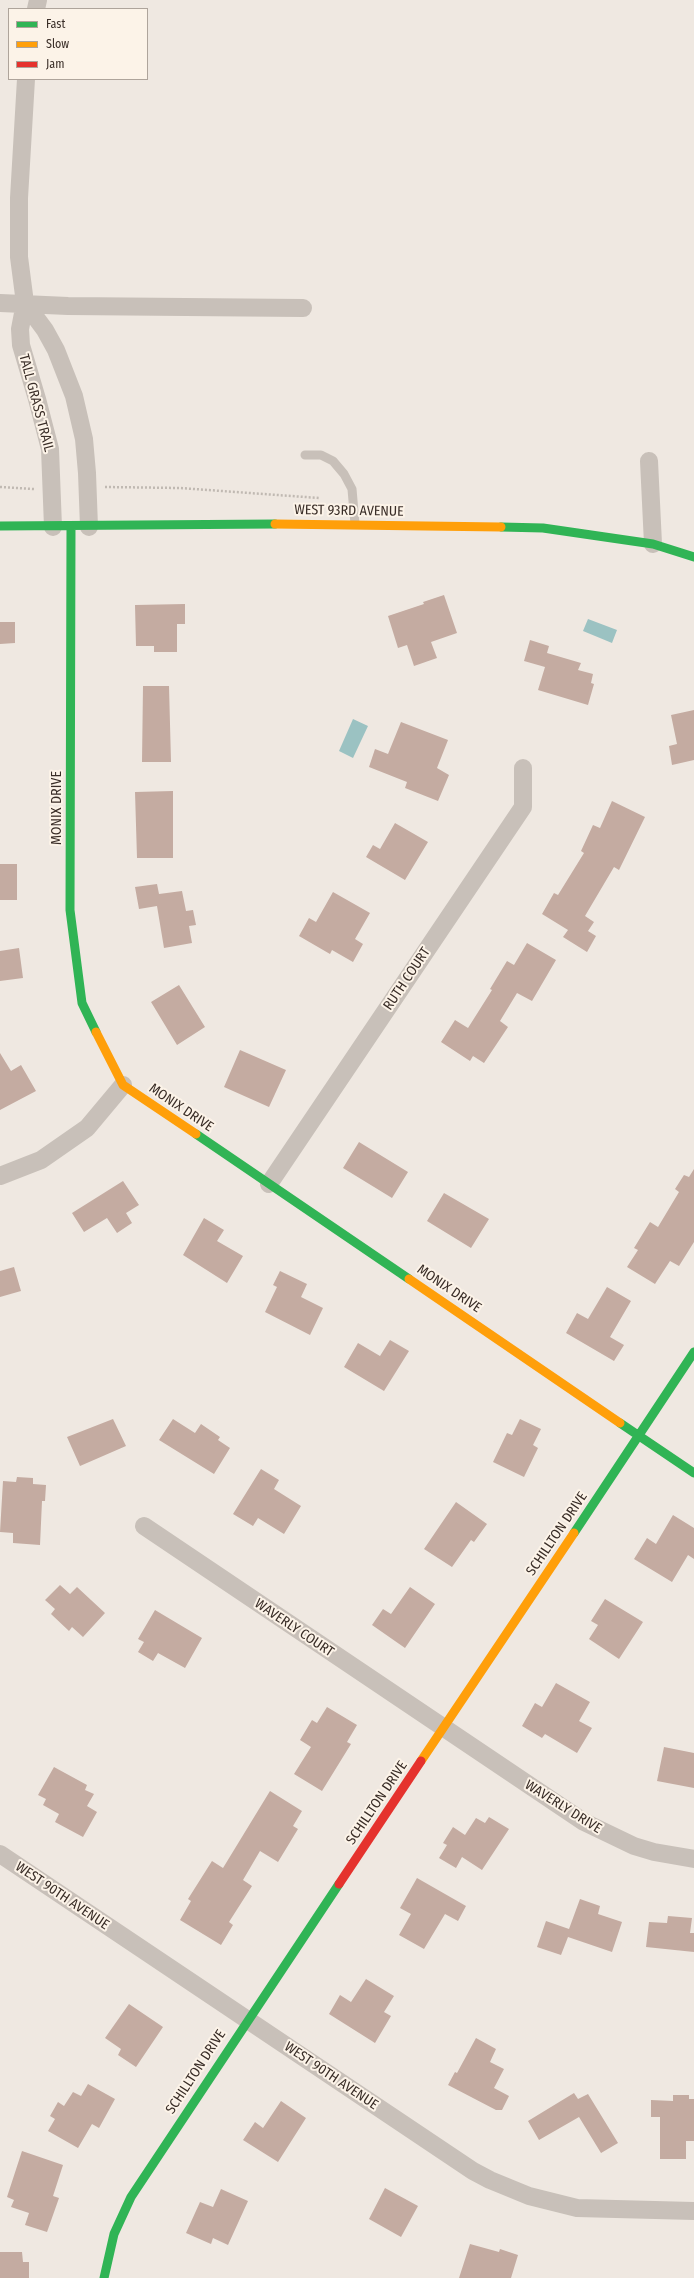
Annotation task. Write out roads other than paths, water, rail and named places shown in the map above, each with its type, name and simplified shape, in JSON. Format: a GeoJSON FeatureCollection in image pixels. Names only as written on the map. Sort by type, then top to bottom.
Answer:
{"type":"FeatureCollection","features":[{"type":"Feature","properties":{"kind":"street","name":"TALL GRASS TRAIL"},"geometry":{"type":"LineString","coordinates":[[26,80],[19,198],[19,257],[25,303],[20,329],[21,345],[50,449],[53,527]]}},
{"type":"Feature","properties":{"kind":"street"},"geometry":{"type":"LineString","coordinates":[[0,303],[68,306],[303,308]]}},
{"type":"Feature","properties":{"kind":"street","name":"TALL GRASS TRAIL"},"geometry":{"type":"LineString","coordinates":[[25,303],[45,330],[66,372],[72,390],[84,439],[88,487],[80,527]]}},
{"type":"Feature","properties":{"kind":"street"},"geometry":{"type":"LineString","coordinates":[[649,461],[653,544]]}},
{"type":"Feature","properties":{"kind":"street","name":"WEST 93RD AVENUE"},"geometry":{"type":"LineString","coordinates":[[0,526],[80,527],[355,524],[543,528],[653,544],[694,557]]}},
{"type":"Feature","properties":{"kind":"street","name":"MONIX DRIVE"},"geometry":{"type":"LineString","coordinates":[[80,527],[70,910],[82,1003],[123,1085],[640,1434],[694,1473]]}},
{"type":"Feature","properties":{"kind":"street","name":"RUTH COURT"},"geometry":{"type":"LineString","coordinates":[[269,1184],[523,807],[523,768]]}},
{"type":"Feature","properties":{"kind":"street"},"geometry":{"type":"LineString","coordinates":[[0,1176],[41,1160],[87,1128],[123,1085]]}},
{"type":"Feature","properties":{"kind":"street","name":"SCHILLTON DRIVE"},"geometry":{"type":"LineString","coordinates":[[104,2278],[114,2234],[131,2197],[247,2019],[444,1730],[694,1352]]}},
{"type":"Feature","properties":{"kind":"street","name":"WAVERLY COURT"},"geometry":{"type":"LineString","coordinates":[[144,1526],[444,1730]]}},
{"type":"Feature","properties":{"kind":"street","name":"WAVERLY DRIVE"},"geometry":{"type":"LineString","coordinates":[[444,1730],[600,1831],[654,1852],[694,1859]]}},
{"type":"Feature","properties":{"kind":"street","name":"WEST 90TH AVENUE"},"geometry":{"type":"LineString","coordinates":[[0,1854],[473,2172],[507,2188],[552,2203],[577,2208],[694,2211]]}},
{"type":"Feature","properties":{"kind":"lane"},"geometry":{"type":"LineString","coordinates":[[305,455],[321,455],[333,461],[344,474],[352,489],[355,524]]}},
{"type":"Feature","properties":{"kind":"water"},"geometry":{"type":"Polygon","coordinates":[[[588,619],[617,630],[612,643],[583,631],[588,619]]]}},
{"type":"Feature","properties":{"kind":"water"},"geometry":{"type":"Polygon","coordinates":[[[353,719],[368,726],[353,758],[339,751],[353,719]]]}}]}
